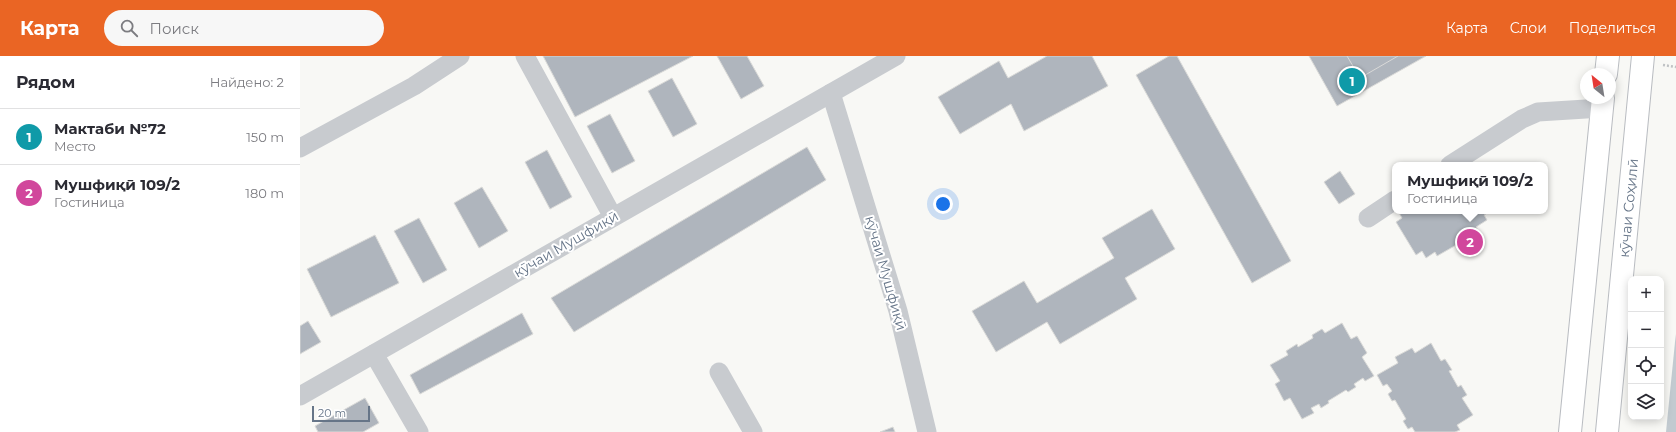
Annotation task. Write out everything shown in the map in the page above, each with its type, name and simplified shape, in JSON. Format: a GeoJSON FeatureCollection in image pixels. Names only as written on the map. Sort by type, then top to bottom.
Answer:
{"type":"FeatureCollection","features":[{"type":"Feature","properties":{"kind":"main road"},"geometry":{"type":"LineString","coordinates":[[1607,68],[1608,56]]}},
{"type":"Feature","properties":{"kind":"main road","name":"кӯчаи Соҳилӣ"},"geometry":{"type":"LineString","coordinates":[[1607,432],[1643,56]]}},
{"type":"Feature","properties":{"kind":"main road"},"geometry":{"type":"LineString","coordinates":[[1570,432],[1603,104]]}},
{"type":"Feature","properties":{"kind":"street"},"geometry":{"type":"LineString","coordinates":[[300,148],[414,86],[460,56]]}},
{"type":"Feature","properties":{"kind":"street"},"geometry":{"type":"LineString","coordinates":[[525,56],[613,217]]}},
{"type":"Feature","properties":{"kind":"street","name":"кӯчаи Мушфиқӣ"},"geometry":{"type":"LineString","coordinates":[[300,396],[896,56]]}},
{"type":"Feature","properties":{"kind":"street","name":"кӯчаи Мушфиқӣ"},"geometry":{"type":"LineString","coordinates":[[831,93],[898,311],[927,432]]}},
{"type":"Feature","properties":{"kind":"street"},"geometry":{"type":"LineString","coordinates":[[1455,162],[1522,119],[1538,112],[1596,104]]}},
{"type":"Feature","properties":{"kind":"street"},"geometry":{"type":"LineString","coordinates":[[1368,218],[1392,202]]}},
{"type":"Feature","properties":{"kind":"street"},"geometry":{"type":"LineString","coordinates":[[374,354],[419,432]]}},
{"type":"Feature","properties":{"kind":"street"},"geometry":{"type":"LineString","coordinates":[[719,372],[753,432]]}},
{"type":"Feature","properties":{"kind":"shaded area"},"geometry":{"type":"Polygon","coordinates":[[[1676,334],[1676,432],[1666,432],[1675,342],[1676,334]]]}},
{"type":"Feature","properties":{"kind":"building"},"geometry":{"type":"Polygon","coordinates":[[[543,56],[693,56],[575,117],[543,56]]]}},
{"type":"Feature","properties":{"kind":"building"},"geometry":{"type":"Polygon","coordinates":[[[717,56],[747,56],[764,86],[741,99],[717,56]]]}},
{"type":"Feature","properties":{"kind":"building"},"geometry":{"type":"Polygon","coordinates":[[[1047,56],[1092,56],[1108,86],[1024,131],[1011,104],[960,134],[938,97],[999,61],[1008,78],[1047,56]]]}},
{"type":"Feature","properties":{"kind":"building"},"geometry":{"type":"Polygon","coordinates":[[[1169,56],[1177,56],[1291,261],[1252,283],[1136,75],[1169,56]]]}},
{"type":"Feature","properties":{"kind":"building"},"geometry":{"type":"Polygon","coordinates":[[[1309,56],[1426,56],[1337,106],[1309,56]]]}},
{"type":"Feature","properties":{"kind":"building"},"geometry":{"type":"Polygon","coordinates":[[[1347,56],[1398,56],[1360,78],[1347,56]]]}},
{"type":"Feature","properties":{"kind":"building"},"geometry":{"type":"Polygon","coordinates":[[[672,78],[697,124],[673,137],[648,91],[672,78]]]}},
{"type":"Feature","properties":{"kind":"building"},"geometry":{"type":"Polygon","coordinates":[[[610,114],[635,161],[612,173],[587,126],[610,114]]]}},
{"type":"Feature","properties":{"kind":"building"},"geometry":{"type":"Polygon","coordinates":[[[807,147],[826,180],[574,332],[551,298],[807,147]]]}},
{"type":"Feature","properties":{"kind":"building"},"geometry":{"type":"Polygon","coordinates":[[[547,150],[572,197],[550,209],[525,162],[547,150]]]}},
{"type":"Feature","properties":{"kind":"building"},"geometry":{"type":"Polygon","coordinates":[[[1340,171],[1355,194],[1339,204],[1324,182],[1340,171]]]}},
{"type":"Feature","properties":{"kind":"building"},"geometry":{"type":"Polygon","coordinates":[[[482,187],[508,231],[479,248],[454,203],[482,187]]]}},
{"type":"Feature","properties":{"kind":"building"},"geometry":{"type":"Polygon","coordinates":[[[1152,209],[1175,249],[1125,278],[1137,299],[1060,344],[1047,322],[996,352],[972,311],[1024,281],[1037,303],[1114,258],[1102,238],[1152,209]]]}},
{"type":"Feature","properties":{"kind":"building"},"geometry":{"type":"Polygon","coordinates":[[[1400,214],[1486,214],[1484,215],[1487,220],[1476,227],[1479,232],[1437,256],[1435,252],[1426,258],[1422,251],[1416,255],[1396,222],[1402,218],[1400,214]]]}},
{"type":"Feature","properties":{"kind":"building"},"geometry":{"type":"Polygon","coordinates":[[[419,218],[447,270],[423,283],[394,231],[419,218]]]}},
{"type":"Feature","properties":{"kind":"building"},"geometry":{"type":"Polygon","coordinates":[[[375,235],[399,283],[331,317],[307,269],[375,235]]]}},
{"type":"Feature","properties":{"kind":"building"},"geometry":{"type":"Polygon","coordinates":[[[522,313],[533,334],[420,394],[410,375],[522,313]]]}},
{"type":"Feature","properties":{"kind":"building"},"geometry":{"type":"Polygon","coordinates":[[[308,321],[321,342],[300,354],[300,326],[308,321]]]}},
{"type":"Feature","properties":{"kind":"building"},"geometry":{"type":"Polygon","coordinates":[[[1342,323],[1351,339],[1357,336],[1367,353],[1362,357],[1374,376],[1365,381],[1363,378],[1354,384],[1356,387],[1348,392],[1346,390],[1328,401],[1329,403],[1321,408],[1319,404],[1311,408],[1314,413],[1302,419],[1290,398],[1284,401],[1275,384],[1280,381],[1270,365],[1288,355],[1286,351],[1297,344],[1298,347],[1313,338],[1312,335],[1322,329],[1325,333],[1342,323]]]}},
{"type":"Feature","properties":{"kind":"building"},"geometry":{"type":"Polygon","coordinates":[[[1431,343],[1441,361],[1445,359],[1452,370],[1449,371],[1458,387],[1461,385],[1467,395],[1462,398],[1473,415],[1457,425],[1460,430],[1455,432],[1415,432],[1412,427],[1408,429],[1403,421],[1406,419],[1395,400],[1392,401],[1388,394],[1392,391],[1387,384],[1383,386],[1377,375],[1398,363],[1395,357],[1412,348],[1415,353],[1431,343]]]}},
{"type":"Feature","properties":{"kind":"building"},"geometry":{"type":"Polygon","coordinates":[[[365,398],[379,423],[363,432],[318,432],[315,426],[365,398]]]}},
{"type":"Feature","properties":{"kind":"building"},"geometry":{"type":"Polygon","coordinates":[[[893,427],[895,432],[880,432],[893,427]]]}},
{"type":"Feature","properties":{"kind":"place","name":"Мактаби №72"},"geometry":{"type":"Point","coordinates":[1352,81]}},
{"type":"Feature","properties":{"kind":"place","name":"Мушфиқӣ 109/2"},"geometry":{"type":"Point","coordinates":[1470,242]}}]}
